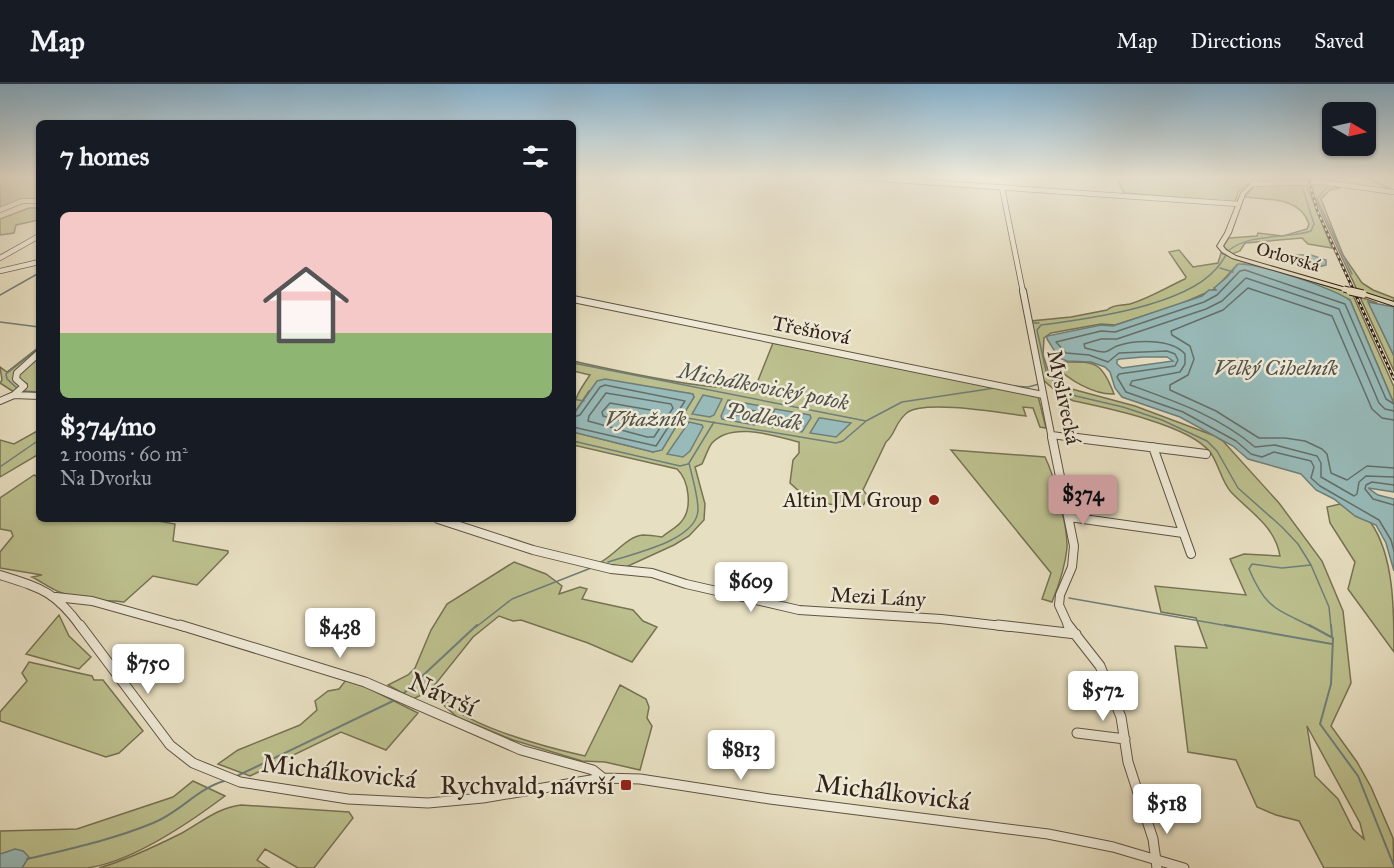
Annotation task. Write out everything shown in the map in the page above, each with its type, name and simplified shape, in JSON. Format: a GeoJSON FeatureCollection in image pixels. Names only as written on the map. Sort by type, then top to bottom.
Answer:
{"type":"FeatureCollection","features":[{"type":"Feature","properties":{"kind":"main road","name":"Orlovská"},"geometry":{"type":"LineString","coordinates":[[1235,214],[1228,233],[1220,246],[1226,253],[1394,303]]}},
{"type":"Feature","properties":{"kind":"street","name":"Myslivecká"},"geometry":{"type":"LineString","coordinates":[[1007,214],[1074,546],[1072,567],[1060,595],[1059,605],[1067,624],[1100,666],[1121,717],[1134,786],[1153,839],[1156,863]]}},
{"type":"Feature","properties":{"kind":"street"},"geometry":{"type":"LineString","coordinates":[[0,258],[36,238]]}},
{"type":"Feature","properties":{"kind":"street"},"geometry":{"type":"LineString","coordinates":[[0,271],[36,263]]}},
{"type":"Feature","properties":{"kind":"street","name":"Třešňová"},"geometry":{"type":"LineString","coordinates":[[576,300],[1043,395]]}},
{"type":"Feature","properties":{"kind":"street"},"geometry":{"type":"LineString","coordinates":[[0,401],[17,392],[24,384],[16,379],[17,373],[36,355]]}},
{"type":"Feature","properties":{"kind":"street"},"geometry":{"type":"LineString","coordinates":[[17,392],[36,398]]}},
{"type":"Feature","properties":{"kind":"street"},"geometry":{"type":"LineString","coordinates":[[1052,435],[1206,454]]}},
{"type":"Feature","properties":{"kind":"street"},"geometry":{"type":"LineString","coordinates":[[1153,447],[1191,554]]}},
{"type":"Feature","properties":{"kind":"street"},"geometry":{"type":"LineString","coordinates":[[1069,517],[1183,533]]}},
{"type":"Feature","properties":{"kind":"street","name":"Mezi Lány"},"geometry":{"type":"LineString","coordinates":[[448,522],[544,552],[611,569],[652,573],[799,610],[941,619],[1076,634]]}},
{"type":"Feature","properties":{"kind":"street","name":"Michálkovická"},"geometry":{"type":"LineString","coordinates":[[0,575],[35,586],[56,597],[77,621],[170,745],[193,763],[223,777],[259,786],[319,796],[411,802],[465,800],[603,778],[640,779],[770,799],[1048,834],[1113,846],[1156,863],[1184,868]]}},
{"type":"Feature","properties":{"kind":"street","name":"Návrší"},"geometry":{"type":"LineString","coordinates":[[56,597],[68,597],[124,609],[324,668],[365,682],[521,750],[594,770],[603,778]]}},
{"type":"Feature","properties":{"kind":"street"},"geometry":{"type":"LineString","coordinates":[[1077,733],[1125,739]]}},
{"type":"Feature","properties":{"kind":"green space"},"geometry":{"type":"Polygon","coordinates":[[[14,214],[36,214],[36,221],[16,225],[14,233],[0,235],[0,219],[14,214]]]}},
{"type":"Feature","properties":{"kind":"green space"},"geometry":{"type":"Polygon","coordinates":[[[1304,214],[1318,214],[1332,248],[1308,244],[1302,238],[1245,243],[1240,251],[1232,254],[1223,246],[1229,238],[1257,236],[1258,233],[1283,236],[1307,229],[1309,224],[1304,214]]]}},
{"type":"Feature","properties":{"kind":"green space"},"geometry":{"type":"Polygon","coordinates":[[[1322,214],[1327,214],[1343,255],[1362,283],[1394,298],[1394,302],[1357,290],[1322,214]]]}},
{"type":"Feature","properties":{"kind":"green space"},"geometry":{"type":"Polygon","coordinates":[[[1179,250],[1193,267],[1218,263],[1221,253],[1267,268],[1237,265],[1215,289],[1178,305],[1115,325],[1101,324],[1051,333],[1044,338],[1043,355],[1050,376],[1068,388],[1135,406],[1223,441],[1279,503],[1322,561],[1343,611],[1351,683],[1331,726],[1357,762],[1371,787],[1393,838],[1394,868],[1324,868],[1299,821],[1257,807],[1236,760],[1188,752],[1175,646],[1207,648],[1196,618],[1161,612],[1155,586],[1246,595],[1230,559],[1244,554],[1280,556],[1277,545],[1268,528],[1231,492],[1210,452],[1199,442],[1146,419],[1074,401],[1062,396],[1042,379],[1031,321],[1071,317],[1130,304],[1185,279],[1186,277],[1169,252],[1179,250]],[[1307,726],[1315,776],[1338,799],[1353,829],[1364,839],[1360,823],[1307,726]]]}},
{"type":"Feature","properties":{"kind":"green space"},"geometry":{"type":"Polygon","coordinates":[[[1298,277],[1352,293],[1394,387],[1394,404],[1350,300],[1298,277]]]}},
{"type":"Feature","properties":{"kind":"green space"},"geometry":{"type":"Polygon","coordinates":[[[1360,297],[1377,303],[1369,303],[1394,356],[1394,371],[1360,297]]]}},
{"type":"Feature","properties":{"kind":"green space"},"geometry":{"type":"Polygon","coordinates":[[[773,343],[1038,396],[1046,428],[1040,427],[1033,408],[1023,407],[1026,416],[947,407],[931,407],[908,412],[900,419],[886,442],[863,490],[868,496],[863,506],[824,503],[806,496],[790,483],[793,460],[799,453],[799,442],[742,431],[720,436],[712,443],[702,464],[695,467],[705,504],[704,520],[689,536],[626,567],[599,563],[637,536],[662,537],[677,526],[687,510],[687,487],[677,469],[576,446],[576,433],[653,452],[662,449],[694,397],[692,394],[642,386],[589,391],[576,410],[576,399],[590,375],[576,372],[576,362],[699,385],[725,388],[746,387],[757,383],[773,343]]]}},
{"type":"Feature","properties":{"kind":"green space"},"geometry":{"type":"Polygon","coordinates":[[[36,349],[36,354],[15,373],[22,386],[14,392],[0,383],[2,380],[0,367],[7,372],[36,349]]]}},
{"type":"Feature","properties":{"kind":"green space"},"geometry":{"type":"Polygon","coordinates":[[[36,357],[36,395],[18,394],[27,384],[18,378],[19,373],[36,357]]]}},
{"type":"Feature","properties":{"kind":"green space"},"geometry":{"type":"Polygon","coordinates":[[[1059,362],[1081,362],[1095,365],[1105,374],[1114,394],[1090,389],[1075,381],[1056,366],[1059,362]]]}},
{"type":"Feature","properties":{"kind":"green space"},"geometry":{"type":"Polygon","coordinates":[[[36,432],[36,456],[0,477],[0,440],[14,444],[36,432]]]}},
{"type":"Feature","properties":{"kind":"green space"},"geometry":{"type":"Polygon","coordinates":[[[951,450],[1045,457],[1060,501],[1067,539],[1063,569],[1052,602],[1042,599],[1051,573],[951,450]]]}},
{"type":"Feature","properties":{"kind":"green space"},"geometry":{"type":"Polygon","coordinates":[[[34,475],[36,476],[36,522],[164,522],[175,524],[173,541],[228,551],[228,553],[197,585],[153,576],[124,602],[69,596],[32,577],[42,575],[0,568],[0,552],[13,536],[11,531],[0,529],[0,498],[34,475]]]}},
{"type":"Feature","properties":{"kind":"green space"},"geometry":{"type":"Polygon","coordinates":[[[1340,504],[1371,523],[1379,536],[1391,584],[1394,652],[1348,589],[1355,562],[1330,523],[1327,507],[1340,504]]]}},
{"type":"Feature","properties":{"kind":"green space"},"geometry":{"type":"Polygon","coordinates":[[[514,562],[546,574],[562,586],[559,594],[580,587],[587,589],[582,599],[633,610],[643,621],[657,627],[632,662],[588,643],[521,620],[513,621],[499,616],[473,637],[430,691],[413,699],[388,685],[408,675],[415,668],[431,630],[447,604],[514,562]]]}},
{"type":"Feature","properties":{"kind":"green space"},"geometry":{"type":"Polygon","coordinates":[[[59,615],[69,636],[91,657],[79,669],[26,654],[59,615]]]}},
{"type":"Feature","properties":{"kind":"green space"},"geometry":{"type":"Polygon","coordinates":[[[29,662],[92,676],[94,680],[103,680],[143,731],[119,753],[106,757],[0,721],[0,712],[27,681],[22,673],[29,662]]]}},
{"type":"Feature","properties":{"kind":"green space"},"geometry":{"type":"Polygon","coordinates":[[[346,680],[362,685],[418,713],[386,750],[341,732],[250,776],[218,764],[238,750],[300,725],[317,710],[315,701],[328,691],[339,689],[346,680]]]}},
{"type":"Feature","properties":{"kind":"green space"},"geometry":{"type":"Polygon","coordinates":[[[620,685],[646,699],[649,707],[647,718],[652,726],[640,770],[605,762],[582,761],[513,740],[457,717],[438,700],[442,691],[447,702],[481,724],[528,741],[585,756],[620,685]]]}},
{"type":"Feature","properties":{"kind":"green space"},"geometry":{"type":"Polygon","coordinates":[[[193,781],[225,796],[195,818],[141,850],[87,868],[0,868],[0,831],[77,829],[173,797],[193,781]]]}},
{"type":"Feature","properties":{"kind":"green space"},"geometry":{"type":"Polygon","coordinates":[[[241,805],[349,812],[353,818],[314,868],[298,868],[265,849],[257,860],[269,868],[99,868],[162,843],[217,812],[241,805]]]}},
{"type":"Feature","properties":{"kind":"water"},"geometry":{"type":"Polygon","coordinates":[[[1311,255],[1326,260],[1326,265],[1303,265],[1281,256],[1311,255]]]}},
{"type":"Feature","properties":{"kind":"water","name":"Velký Cihelník"},"geometry":{"type":"Polygon","coordinates":[[[1238,264],[1248,265],[1295,277],[1350,300],[1394,404],[1394,492],[1368,488],[1378,495],[1394,499],[1394,571],[1386,543],[1376,525],[1355,516],[1334,499],[1316,490],[1301,474],[1248,459],[1233,446],[1180,417],[1122,397],[1115,388],[1110,372],[1105,367],[1091,362],[1067,361],[1059,358],[1047,339],[1047,336],[1101,325],[1113,326],[1202,296],[1209,290],[1216,290],[1214,288],[1238,264]],[[1167,357],[1120,359],[1117,360],[1117,364],[1122,368],[1173,361],[1167,357]]]}},
{"type":"Feature","properties":{"kind":"water"},"geometry":{"type":"Polygon","coordinates":[[[1368,302],[1394,307],[1394,356],[1368,302]]]}},
{"type":"Feature","properties":{"kind":"water","name":"Výtažník"},"geometry":{"type":"Polygon","coordinates":[[[605,379],[693,394],[694,397],[662,450],[653,452],[576,433],[576,411],[597,381],[605,379]]]}},
{"type":"Feature","properties":{"kind":"water"},"geometry":{"type":"Polygon","coordinates":[[[703,395],[722,399],[714,415],[710,417],[692,414],[703,395]]]}},
{"type":"Feature","properties":{"kind":"water"},"geometry":{"type":"Polygon","coordinates":[[[728,400],[767,407],[760,423],[755,425],[722,419],[721,416],[728,400]]]}},
{"type":"Feature","properties":{"kind":"water"},"geometry":{"type":"Polygon","coordinates":[[[775,409],[810,415],[811,418],[802,432],[772,427],[769,423],[775,409]]]}},
{"type":"Feature","properties":{"kind":"water"},"geometry":{"type":"Polygon","coordinates":[[[819,418],[851,423],[836,437],[810,433],[819,418]]]}},
{"type":"Feature","properties":{"kind":"water"},"geometry":{"type":"Polygon","coordinates":[[[689,422],[703,427],[690,451],[683,457],[667,454],[689,422]]]}},
{"type":"Feature","properties":{"kind":"water"},"geometry":{"type":"Polygon","coordinates":[[[15,849],[23,851],[29,857],[22,868],[0,868],[0,854],[15,849]]]}},
{"type":"Feature","properties":{"kind":"waterway"},"geometry":{"type":"LineString","coordinates":[[1228,251],[1247,241],[1311,231],[1314,224],[1311,214]]}},
{"type":"Feature","properties":{"kind":"waterway"},"geometry":{"type":"LineString","coordinates":[[1324,214],[1352,274]]}},
{"type":"Feature","properties":{"kind":"waterway"},"geometry":{"type":"LineString","coordinates":[[1226,255],[1216,268],[1200,282],[1158,302],[1084,319],[1041,325],[1037,330],[1046,371],[1057,386],[1076,396],[1123,407],[1162,420],[1207,441],[1217,451],[1238,488],[1282,527],[1298,544],[1311,565]]}},
{"type":"Feature","properties":{"kind":"waterway"},"geometry":{"type":"LineString","coordinates":[[1220,268],[1233,272]]}},
{"type":"Feature","properties":{"kind":"waterway","name":"Michálkovický potok"},"geometry":{"type":"LineString","coordinates":[[0,295],[36,275]]}},
{"type":"Feature","properties":{"kind":"waterway","name":"Michálkovický potok"},"geometry":{"type":"LineString","coordinates":[[0,322],[36,327]]}},
{"type":"Feature","properties":{"kind":"waterway","name":"Michálkovický potok"},"geometry":{"type":"LineString","coordinates":[[1032,323],[1039,323]]}},
{"type":"Feature","properties":{"kind":"waterway","name":"Michálkovický potok"},"geometry":{"type":"LineString","coordinates":[[18,389],[7,379],[6,374],[36,350]]}},
{"type":"Feature","properties":{"kind":"waterway","name":"Michálkovický potok"},"geometry":{"type":"LineString","coordinates":[[576,364],[866,421],[902,402],[995,388]]}},
{"type":"Feature","properties":{"kind":"waterway","name":"Michálkovický potok"},"geometry":{"type":"LineString","coordinates":[[1014,386],[1028,387],[1039,384]]}},
{"type":"Feature","properties":{"kind":"waterway","name":"Michálkovický potok"},"geometry":{"type":"LineString","coordinates":[[23,391],[36,392]]}},
{"type":"Feature","properties":{"kind":"waterway","name":"Podlesák"},"geometry":{"type":"LineString","coordinates":[[576,400],[584,401]]}},
{"type":"Feature","properties":{"kind":"waterway","name":"Podlesák"},"geometry":{"type":"LineString","coordinates":[[687,418],[714,422]]}},
{"type":"Feature","properties":{"kind":"waterway"},"geometry":{"type":"LineString","coordinates":[[608,562],[661,545],[687,530],[695,521],[698,504],[689,463],[714,422]]}},
{"type":"Feature","properties":{"kind":"waterway","name":"Podlesák"},"geometry":{"type":"LineString","coordinates":[[714,422],[836,443],[843,441],[865,422]]}},
{"type":"Feature","properties":{"kind":"waterway"},"geometry":{"type":"LineString","coordinates":[[0,467],[36,442]]}},
{"type":"Feature","properties":{"kind":"waterway"},"geometry":{"type":"LineString","coordinates":[[576,442],[680,466],[688,464]]}},
{"type":"Feature","properties":{"kind":"waterway"},"geometry":{"type":"LineString","coordinates":[[1311,565],[1282,568],[1252,564],[1249,569],[1261,592],[1273,606],[1312,627]]}},
{"type":"Feature","properties":{"kind":"waterway"},"geometry":{"type":"LineString","coordinates":[[1311,565],[1329,607],[1331,627]]}},
{"type":"Feature","properties":{"kind":"waterway"},"geometry":{"type":"LineString","coordinates":[[476,627],[512,599],[591,568]]}},
{"type":"Feature","properties":{"kind":"waterway"},"geometry":{"type":"LineString","coordinates":[[1069,598],[1234,627]]}},
{"type":"Feature","properties":{"kind":"waterway"},"geometry":{"type":"LineString","coordinates":[[403,694],[477,625]]}},
{"type":"Feature","properties":{"kind":"waterway"},"geometry":{"type":"LineString","coordinates":[[1225,625],[1332,644]]}},
{"type":"Feature","properties":{"kind":"waterway"},"geometry":{"type":"LineString","coordinates":[[1309,625],[1333,638],[1331,684],[1320,724],[1358,776],[1394,866]]}},
{"type":"Feature","properties":{"kind":"waterway"},"geometry":{"type":"LineString","coordinates":[[1331,625],[1332,637]]}},
{"type":"Feature","properties":{"kind":"waterway"},"geometry":{"type":"LineString","coordinates":[[237,776],[395,700]]}},
{"type":"Feature","properties":{"kind":"waterway"},"geometry":{"type":"LineString","coordinates":[[27,859],[75,848],[138,829],[162,819],[205,790],[224,781]]}},
{"type":"Feature","properties":{"kind":"railway"},"geometry":{"type":"LineString","coordinates":[[1319,214],[1394,379]]}},
{"type":"Feature","properties":{"kind":"place","name":"Altin JM Group"},"geometry":{"type":"Point","coordinates":[934,500]}},
{"type":"Feature","properties":{"kind":"place","name":"Rychvald, návrší"},"geometry":{"type":"Point","coordinates":[626,785]}}]}
